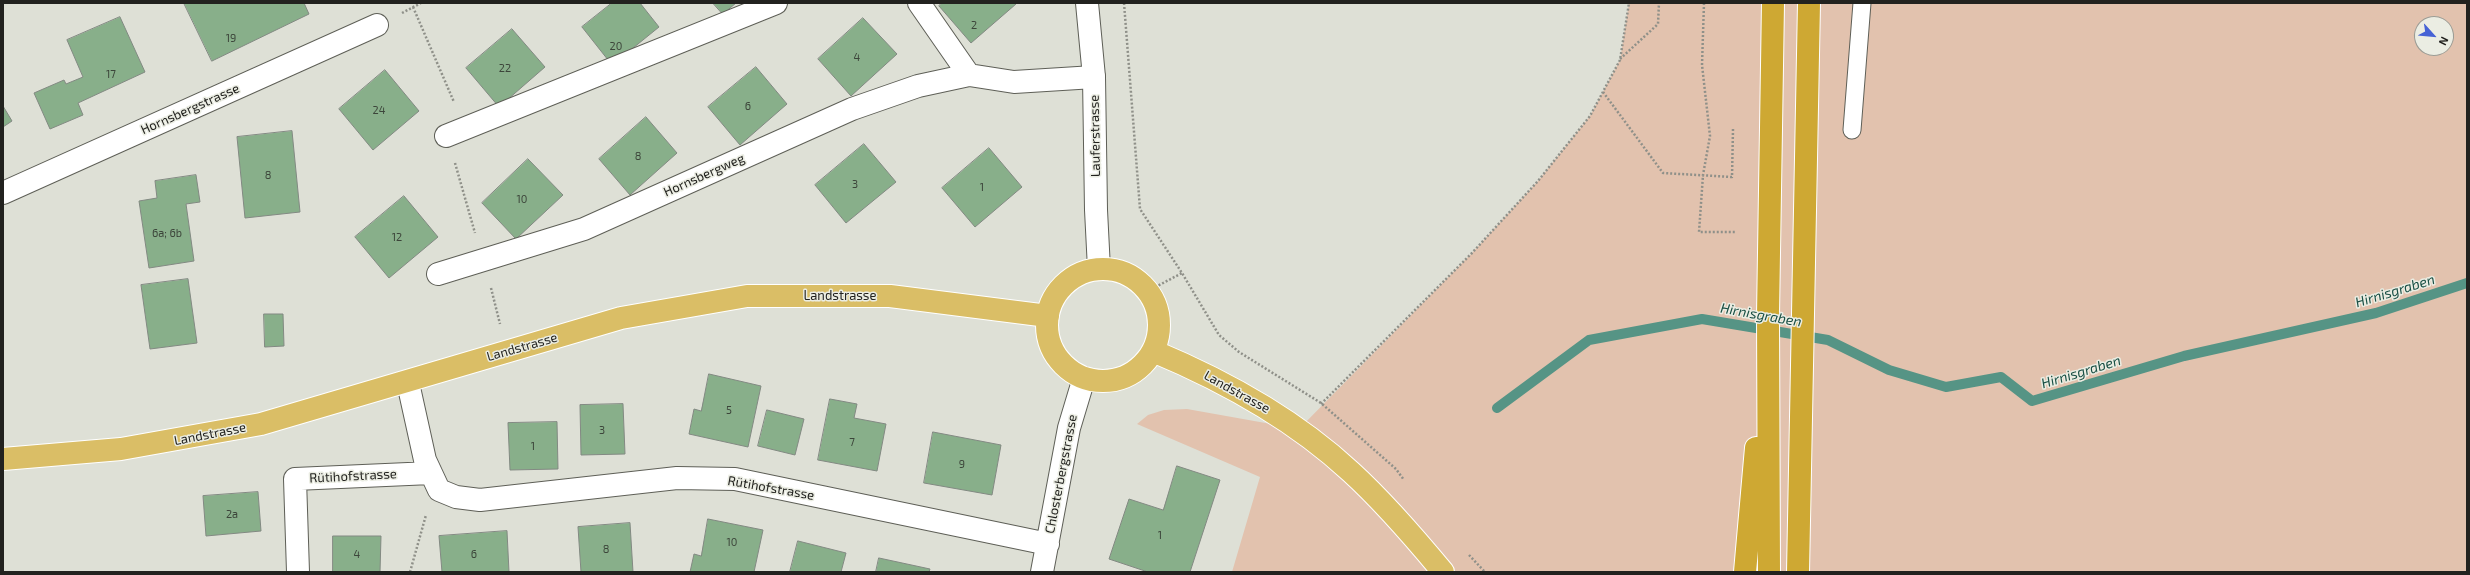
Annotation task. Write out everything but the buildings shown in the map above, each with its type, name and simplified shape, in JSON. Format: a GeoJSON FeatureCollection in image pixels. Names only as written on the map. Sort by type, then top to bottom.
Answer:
{"type":"FeatureCollection","features":[{"type":"Feature","properties":{"kind":"highway"},"geometry":{"type":"LineString","coordinates":[[1769,572],[1762,459],[1768,315],[1773,3]]}},
{"type":"Feature","properties":{"kind":"highway"},"geometry":{"type":"LineString","coordinates":[[1798,572],[1809,3]]}},
{"type":"Feature","properties":{"kind":"highway"},"geometry":{"type":"LineString","coordinates":[[1745,572],[1762,459]]}},
{"type":"Feature","properties":{"kind":"main road"},"geometry":{"type":"LineString","coordinates":[[1099,269],[1129,275],[1148,291],[1158,312],[1159,323],[1153,351],[1140,367],[1120,378],[1097,381],[1084,378],[1068,369],[1054,351],[1047,328],[1048,316],[1054,299],[1070,280],[1082,273],[1099,269]]}},
{"type":"Feature","properties":{"kind":"main road","name":"Landstrasse"},"geometry":{"type":"LineString","coordinates":[[3,459],[121,449],[217,433],[276,420],[408,382],[507,350],[621,318],[748,296],[890,296],[1048,316]]}},
{"type":"Feature","properties":{"kind":"main road","name":"Landstrasse"},"geometry":{"type":"LineString","coordinates":[[1153,351],[1232,388],[1307,436],[1351,471],[1397,518],[1444,572]]}},
{"type":"Feature","properties":{"kind":"street"},"geometry":{"type":"LineString","coordinates":[[446,136],[776,3]]}},
{"type":"Feature","properties":{"kind":"street"},"geometry":{"type":"LineString","coordinates":[[919,3],[969,75]]}},
{"type":"Feature","properties":{"kind":"street","name":"Lauferstrasse"},"geometry":{"type":"LineString","coordinates":[[1087,3],[1094,77],[1096,210],[1099,269]]}},
{"type":"Feature","properties":{"kind":"street","name":"Hornsbergstrasse"},"geometry":{"type":"LineString","coordinates":[[3,193],[378,25]]}},
{"type":"Feature","properties":{"kind":"street","name":"Hornsbergweg"},"geometry":{"type":"LineString","coordinates":[[438,274],[584,229],[852,109],[918,86],[969,75],[1014,82],[1094,77]]}},
{"type":"Feature","properties":{"kind":"street","name":"Chlosterbergstrasse"},"geometry":{"type":"LineString","coordinates":[[1042,572],[1069,428],[1084,378]]}},
{"type":"Feature","properties":{"kind":"street"},"geometry":{"type":"LineString","coordinates":[[408,382],[425,460],[435,481]]}},
{"type":"Feature","properties":{"kind":"street","name":"Rütihofstrasse"},"geometry":{"type":"LineString","coordinates":[[298,572],[296,479],[435,481],[456,497],[480,500],[677,478],[735,479],[1048,544]]}},
{"type":"Feature","properties":{"kind":"lane"},"geometry":{"type":"LineString","coordinates":[[1852,130],[1862,3]]}},
{"type":"Feature","properties":{"kind":"path"},"geometry":{"type":"LineString","coordinates":[[1124,3],[1140,209],[1182,273],[1219,335],[1239,352],[1285,379]]}},
{"type":"Feature","properties":{"kind":"path"},"geometry":{"type":"LineString","coordinates":[[1620,60],[1629,3]]}},
{"type":"Feature","properties":{"kind":"path"},"geometry":{"type":"LineString","coordinates":[[1307,436],[1322,403],[1472,253],[1538,181],[1590,116],[1620,60],[1658,24],[1659,3]]}},
{"type":"Feature","properties":{"kind":"path"},"geometry":{"type":"LineString","coordinates":[[1704,3],[1702,65],[1710,136],[1703,175],[1698,232],[1736,232]]}},
{"type":"Feature","properties":{"kind":"path"},"geometry":{"type":"LineString","coordinates":[[413,7],[455,105]]}},
{"type":"Feature","properties":{"kind":"path"},"geometry":{"type":"LineString","coordinates":[[1603,92],[1663,173],[1732,177],[1733,129]]}},
{"type":"Feature","properties":{"kind":"path"},"geometry":{"type":"LineString","coordinates":[[446,136],[483,260],[507,350]]}},
{"type":"Feature","properties":{"kind":"path"},"geometry":{"type":"LineString","coordinates":[[1148,291],[1182,273]]}},
{"type":"Feature","properties":{"kind":"path"},"geometry":{"type":"LineString","coordinates":[[410,572],[435,481]]}},
{"type":"Feature","properties":{"kind":"shaded area"},"geometry":{"type":"Polygon","coordinates":[[[1629,3],[2467,3],[2467,572],[1232,572],[1260,477],[1137,424],[1148,415],[1164,410],[1187,409],[1299,429],[1472,253],[1538,181],[1590,116],[1620,60],[1629,3]]]}},
{"type":"Feature","properties":{"kind":"waterway","name":"Hirnisgraben"},"geometry":{"type":"LineString","coordinates":[[1497,408],[1589,340],[1702,319],[1828,340],[1889,370],[1946,387],[2001,377],[2032,401],[2184,356],[2376,313],[2467,283]]}}]}
